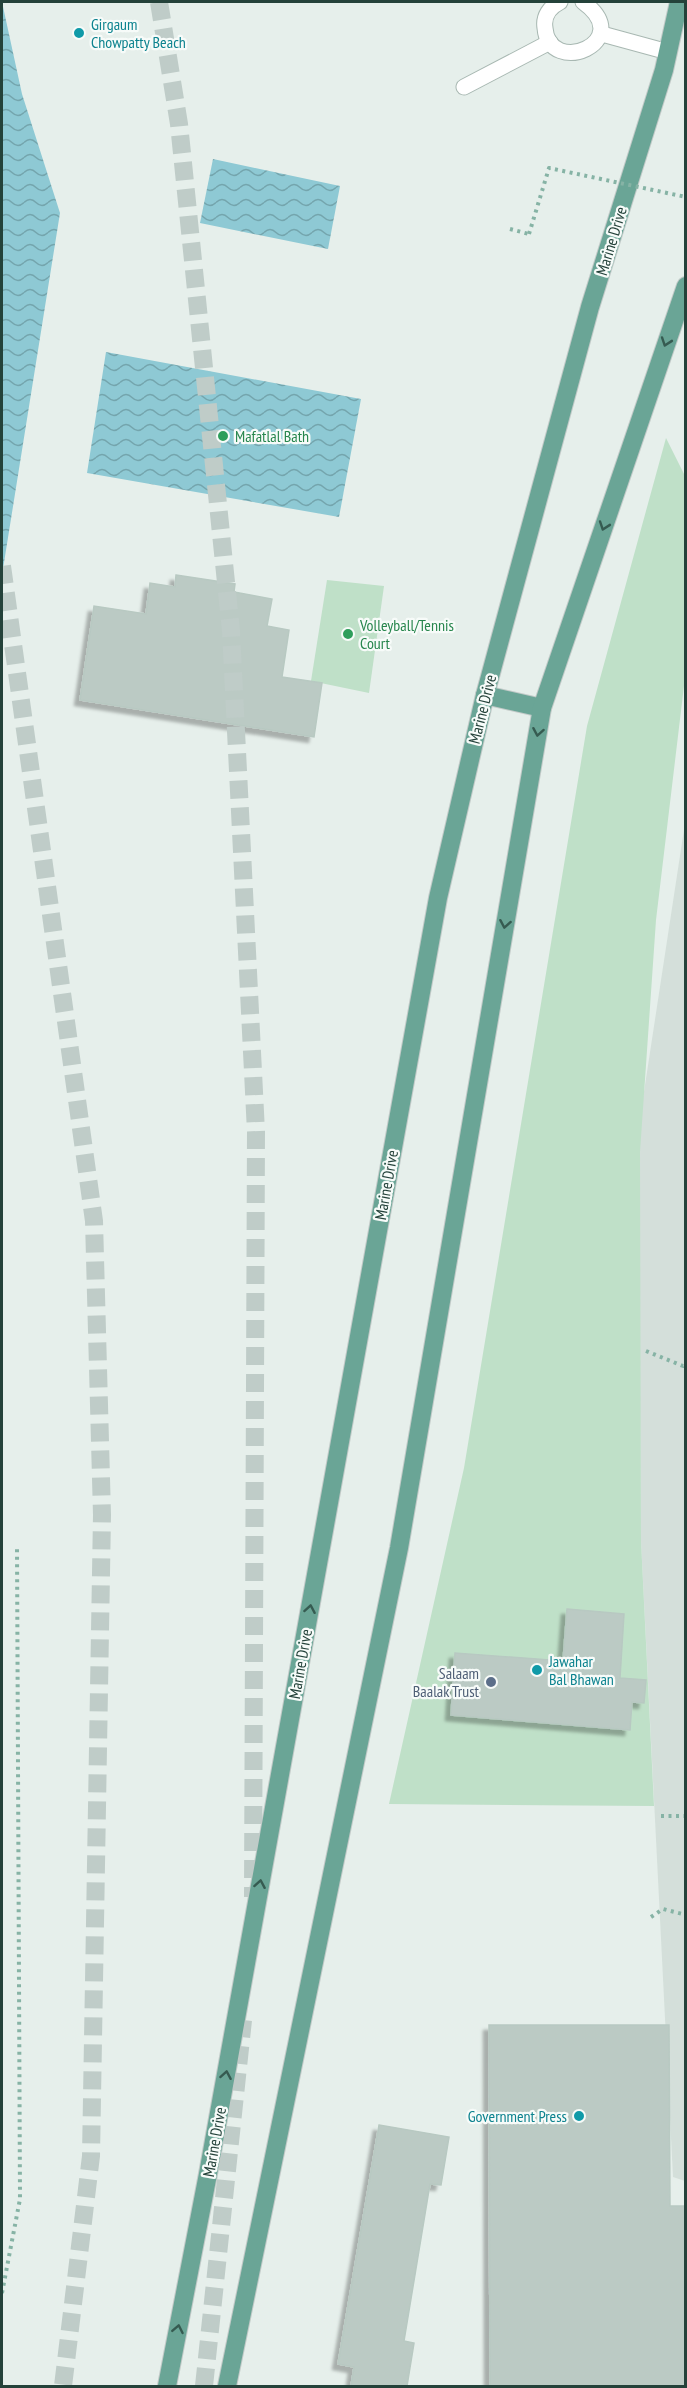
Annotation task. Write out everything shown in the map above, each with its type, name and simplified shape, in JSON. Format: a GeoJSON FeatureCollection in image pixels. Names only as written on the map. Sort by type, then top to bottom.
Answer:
{"type":"FeatureCollection","features":[{"type":"Feature","properties":{"kind":"main road","name":"Marine Drive"},"geometry":{"type":"LineString","coordinates":[[167,2386],[208,2175],[438,898],[485,695],[590,307],[668,52],[679,2]]}},
{"type":"Feature","properties":{"kind":"main road"},"geometry":{"type":"LineString","coordinates":[[227,2386],[399,1548],[542,708],[686,286]]}},
{"type":"Feature","properties":{"kind":"main road"},"geometry":{"type":"LineString","coordinates":[[485,695],[542,708]]}},
{"type":"Feature","properties":{"kind":"lane"},"geometry":{"type":"LineString","coordinates":[[556,2],[546,16],[544,25],[550,42],[556,48],[573,53],[589,48],[599,40],[602,34],[596,14],[584,2]]}},
{"type":"Feature","properties":{"kind":"lane"},"geometry":{"type":"LineString","coordinates":[[602,34],[668,52]]}},
{"type":"Feature","properties":{"kind":"lane"},"geometry":{"type":"LineString","coordinates":[[464,87],[550,42]]}},
{"type":"Feature","properties":{"kind":"path"},"geometry":{"type":"LineString","coordinates":[[510,229],[529,234],[549,168],[686,197]]}},
{"type":"Feature","properties":{"kind":"path"},"geometry":{"type":"LineString","coordinates":[[646,1351],[683,1366],[686,1365]]}},
{"type":"Feature","properties":{"kind":"path"},"geometry":{"type":"LineString","coordinates":[[2,2293],[20,2199],[17,1547]]}},
{"type":"Feature","properties":{"kind":"path"},"geometry":{"type":"LineString","coordinates":[[661,1816],[686,1815]]}},
{"type":"Feature","properties":{"kind":"path"},"geometry":{"type":"LineString","coordinates":[[651,1917],[663,1909],[686,1915]]}},
{"type":"Feature","properties":{"kind":"shaded area"},"geometry":{"type":"Polygon","coordinates":[[[685,823],[685,2181],[673,2177],[641,1541],[638,1131],[685,823]]]}},
{"type":"Feature","properties":{"kind":"green space"},"geometry":{"type":"Polygon","coordinates":[[[666,438],[685,476],[686,669],[656,920],[640,1152],[641,1541],[654,1806],[389,1804],[464,1468],[587,726],[666,438]]]}},
{"type":"Feature","properties":{"kind":"green space","name":"Volleyball/Tennis Court"},"geometry":{"type":"Polygon","coordinates":[[[327,580],[384,586],[369,693],[311,681],[327,580]]]}},
{"type":"Feature","properties":{"kind":"water"},"geometry":{"type":"Polygon","coordinates":[[[2,2],[22,94],[60,213],[2,575],[2,2]]]}},
{"type":"Feature","properties":{"kind":"water"},"geometry":{"type":"Polygon","coordinates":[[[213,159],[340,186],[328,249],[200,223],[213,159]]]}},
{"type":"Feature","properties":{"kind":"water","name":"Mafatlal Bath"},"geometry":{"type":"Polygon","coordinates":[[[106,352],[361,399],[339,517],[87,473],[106,352]]]}},
{"type":"Feature","properties":{"kind":"building"},"geometry":{"type":"Polygon","coordinates":[[[176,575],[235,584],[234,592],[272,599],[267,626],[289,630],[282,677],[322,683],[314,737],[80,700],[94,606],[146,614],[150,583],[175,587],[176,575]]]}},
{"type":"Feature","properties":{"kind":"building","name":"Jawahar Bal Bhawan"},"geometry":{"type":"Polygon","coordinates":[[[567,1609],[624,1614],[620,1678],[646,1680],[644,1703],[632,1702],[630,1730],[451,1715],[455,1653],[563,1661],[567,1609]]]}},
{"type":"Feature","properties":{"kind":"building","name":"Government Press"},"geometry":{"type":"Polygon","coordinates":[[[489,2025],[669,2025],[670,2206],[686,2206],[686,2386],[490,2386],[489,2025]]]}},
{"type":"Feature","properties":{"kind":"building"},"geometry":{"type":"Polygon","coordinates":[[[379,2125],[449,2137],[441,2185],[430,2184],[404,2341],[414,2343],[407,2386],[351,2386],[354,2367],[338,2364],[379,2125]]]}},
{"type":"Feature","properties":{"kind":"tunnel"},"geometry":{"type":"LineString","coordinates":[[159,2],[179,124],[231,631],[256,1132],[253,1897]]}},
{"type":"Feature","properties":{"kind":"tunnel"},"geometry":{"type":"LineString","coordinates":[[2,566],[94,1221],[102,1515],[91,2156],[63,2386]]}},
{"type":"Feature","properties":{"kind":"tunnel"},"geometry":{"type":"LineString","coordinates":[[204,2386],[243,2020]]}},
{"type":"Feature","properties":{"kind":"place","name":"Girgaum Chowpatty Beach"},"geometry":{"type":"Point","coordinates":[79,33]}},
{"type":"Feature","properties":{"kind":"place","name":"Mafatlal Bath"},"geometry":{"type":"Point","coordinates":[223,436]}},
{"type":"Feature","properties":{"kind":"place","name":"Volleyball/Tennis Court"},"geometry":{"type":"Point","coordinates":[348,634]}},
{"type":"Feature","properties":{"kind":"place","name":"Jawahar Bal Bhawan"},"geometry":{"type":"Point","coordinates":[537,1670]}},
{"type":"Feature","properties":{"kind":"place","name":"Salaam Baalak Trust"},"geometry":{"type":"Point","coordinates":[491,1682]}},
{"type":"Feature","properties":{"kind":"place","name":"Government Press"},"geometry":{"type":"Point","coordinates":[579,2116]}}]}
